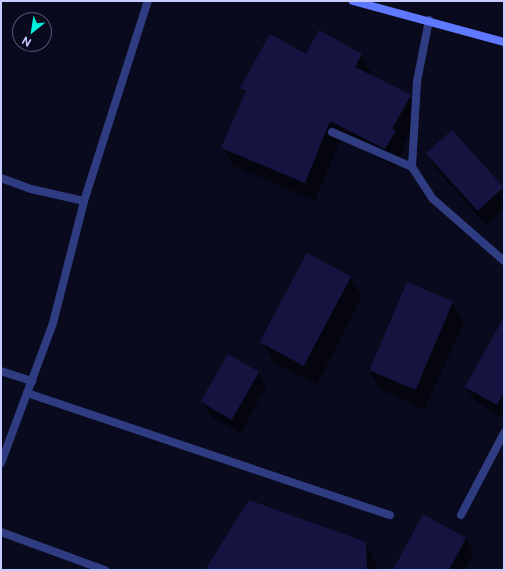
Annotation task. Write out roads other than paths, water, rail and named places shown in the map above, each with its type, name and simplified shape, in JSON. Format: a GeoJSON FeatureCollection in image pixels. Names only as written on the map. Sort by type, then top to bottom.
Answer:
{"type":"FeatureCollection","features":[{"type":"Feature","properties":{"kind":"main road"},"geometry":{"type":"LineString","coordinates":[[353,1],[429,20],[504,42]]}},
{"type":"Feature","properties":{"kind":"street"},"geometry":{"type":"LineString","coordinates":[[1,463],[53,323],[84,200],[148,1]]}},
{"type":"Feature","properties":{"kind":"street"},"geometry":{"type":"LineString","coordinates":[[412,167],[417,82],[429,20]]}},
{"type":"Feature","properties":{"kind":"street"},"geometry":{"type":"LineString","coordinates":[[332,132],[412,167],[433,199],[504,261]]}},
{"type":"Feature","properties":{"kind":"street"},"geometry":{"type":"LineString","coordinates":[[1,178],[31,189],[84,200]]}},
{"type":"Feature","properties":{"kind":"street"},"geometry":{"type":"LineString","coordinates":[[1,371],[32,381]]}},
{"type":"Feature","properties":{"kind":"street"},"geometry":{"type":"LineString","coordinates":[[27,393],[390,516]]}},
{"type":"Feature","properties":{"kind":"street"},"geometry":{"type":"LineString","coordinates":[[461,515],[504,433]]}},
{"type":"Feature","properties":{"kind":"street"},"geometry":{"type":"LineString","coordinates":[[1,532],[105,570]]}}]}
